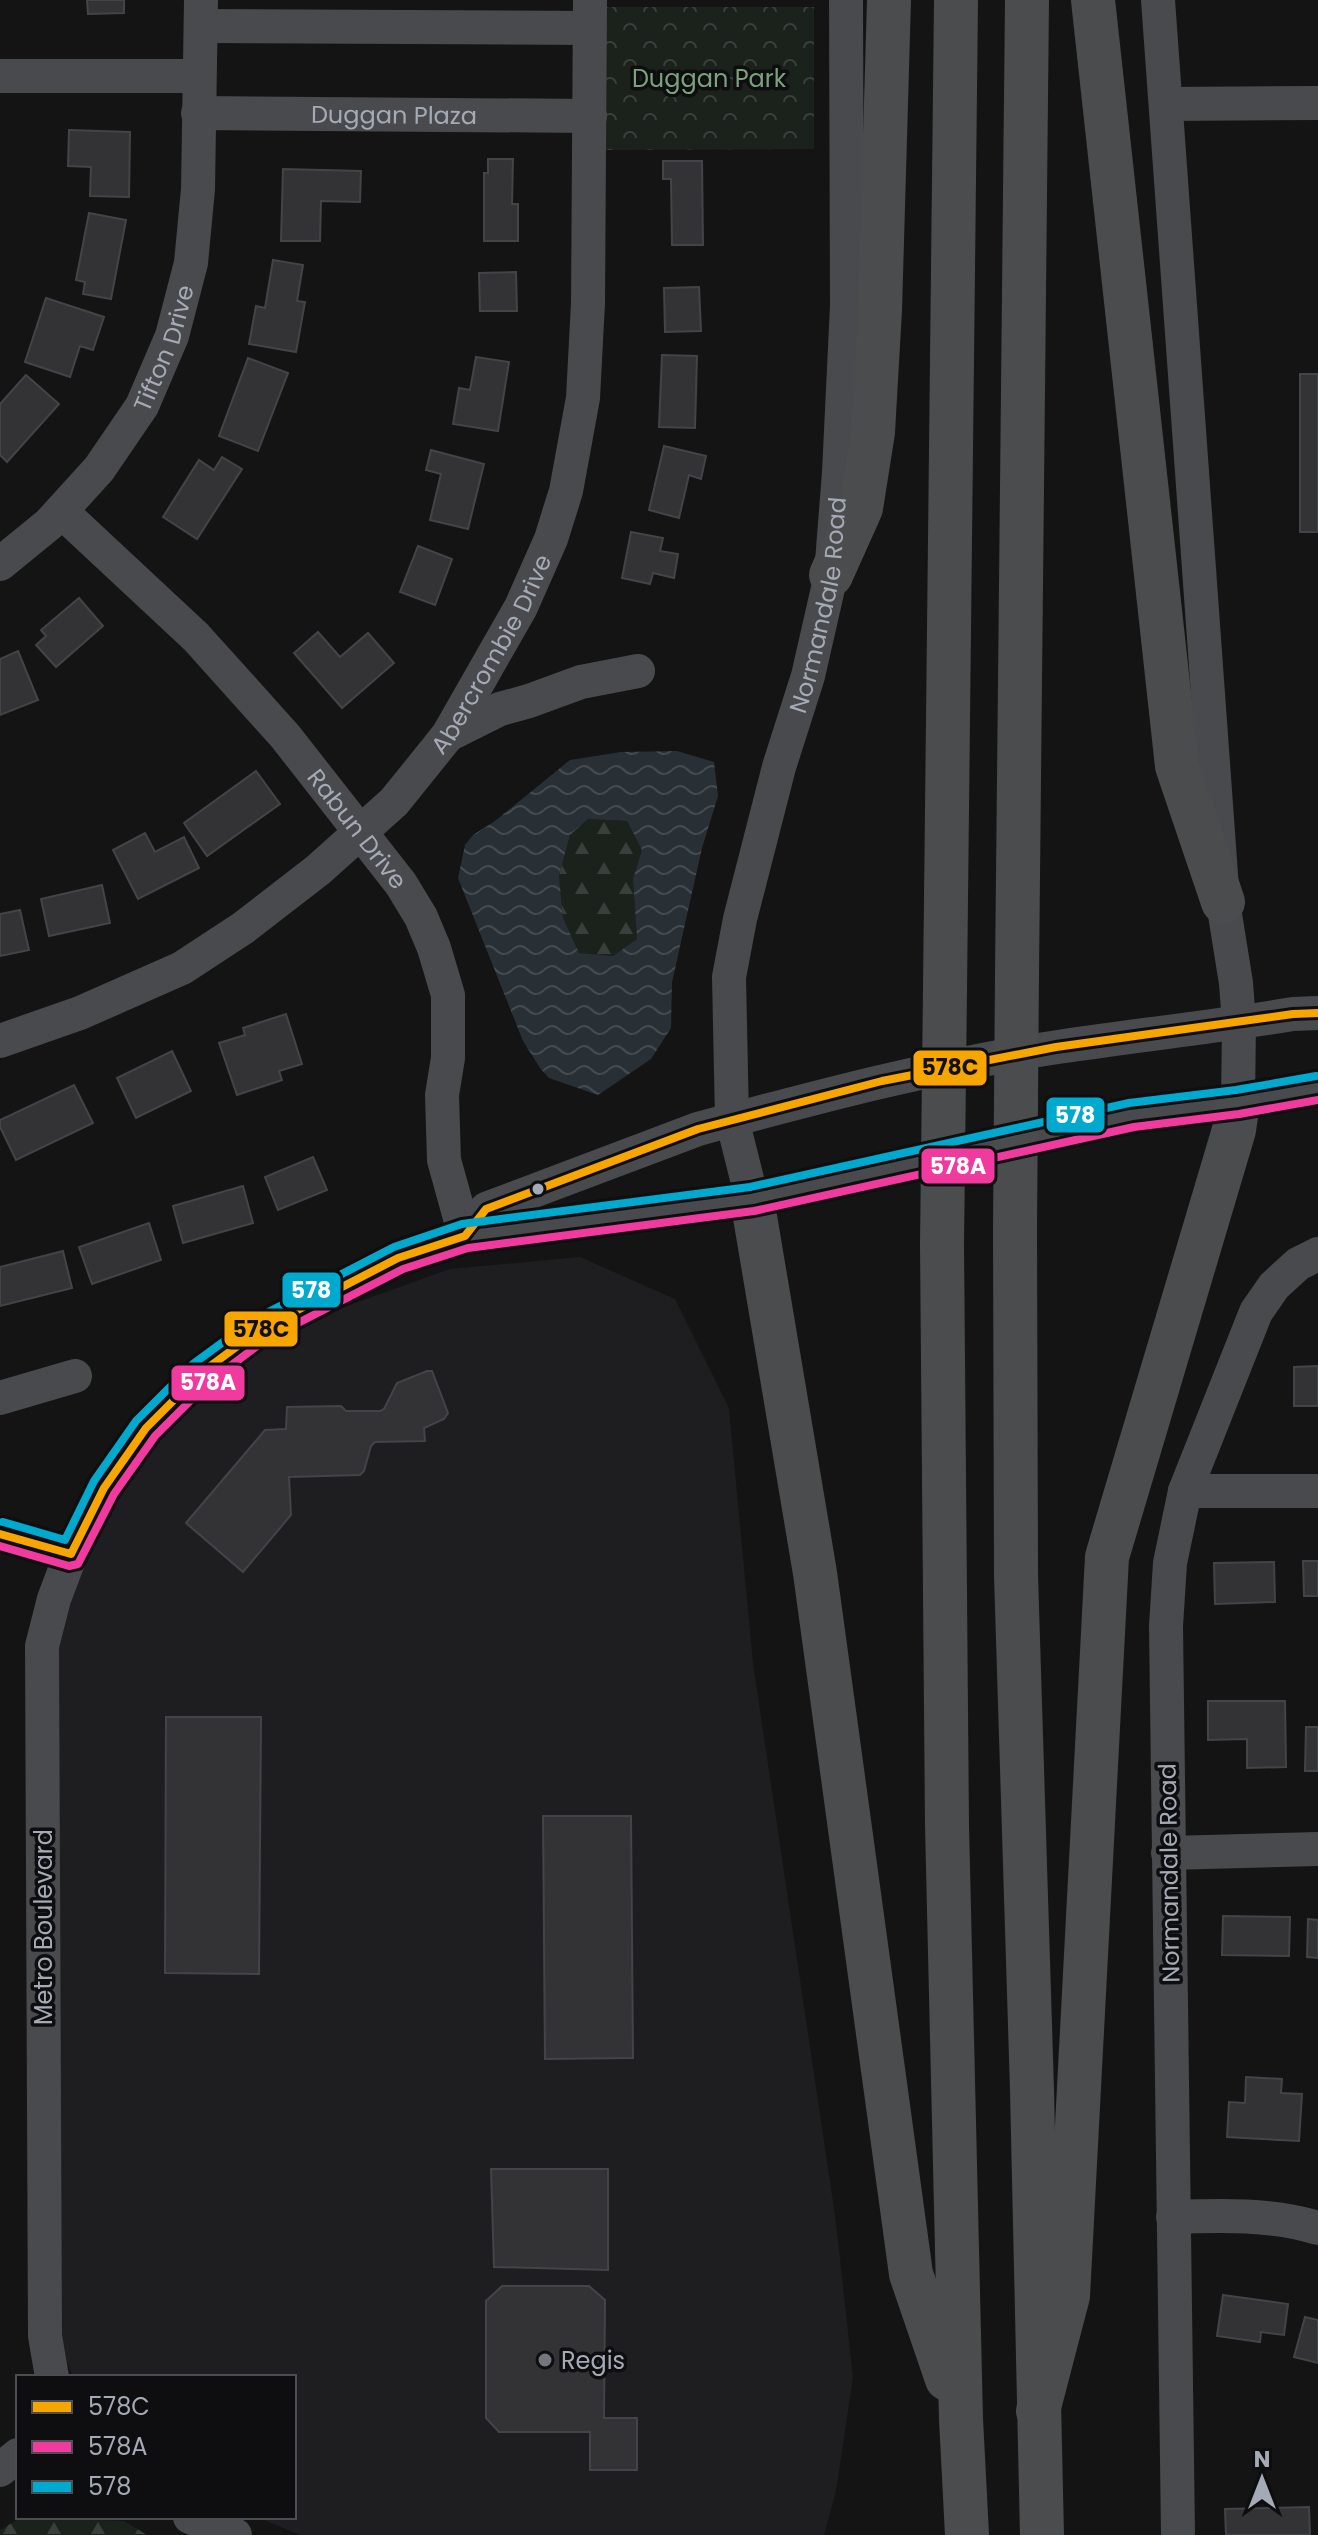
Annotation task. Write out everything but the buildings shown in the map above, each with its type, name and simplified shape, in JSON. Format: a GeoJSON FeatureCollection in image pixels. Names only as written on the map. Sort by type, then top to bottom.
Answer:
{"type":"FeatureCollection","features":[{"type":"Feature","properties":{"kind":"highway"},"geometry":{"type":"LineString","coordinates":[[831,575],[861,508],[873,432],[889,0]]}},
{"type":"Feature","properties":{"kind":"highway"},"geometry":{"type":"LineString","coordinates":[[956,0],[942,1245],[947,1841],[961,2419],[967,2535]]}},
{"type":"Feature","properties":{"kind":"highway"},"geometry":{"type":"LineString","coordinates":[[1027,0],[1015,1229],[1016,1575],[1032,2074],[1042,2535]]}},
{"type":"Feature","properties":{"kind":"highway"},"geometry":{"type":"LineString","coordinates":[[1093,0],[1177,766],[1223,902]]}},
{"type":"Feature","properties":{"kind":"highway"},"geometry":{"type":"LineString","coordinates":[[1038,2411],[1068,2296],[1107,1557],[1234,1130],[1238,1102]]}},
{"type":"Feature","properties":{"kind":"highway"},"geometry":{"type":"LineString","coordinates":[[752,1199],[815,1573],[911,2274],[961,2419]]}},
{"type":"Feature","properties":{"kind":"street","name":"Normandale Road"},"geometry":{"type":"LineString","coordinates":[[752,1199],[732,1119],[729,977],[740,919],[808,676],[831,575],[847,306],[846,0]]}},
{"type":"Feature","properties":{"kind":"street"},"geometry":{"type":"LineString","coordinates":[[1158,0],[1223,902],[1239,1023],[1238,1102]]}},
{"type":"Feature","properties":{"kind":"street"},"geometry":{"type":"LineString","coordinates":[[201,13],[590,14]]}},
{"type":"Feature","properties":{"kind":"street","name":"Tifton Drive"},"geometry":{"type":"LineString","coordinates":[[0,564],[62,512],[99,469],[142,406],[172,336],[191,263],[198,189],[201,13]]}},
{"type":"Feature","properties":{"kind":"street","name":"Abercrombie Drive"},"geometry":{"type":"LineString","coordinates":[[0,1041],[80,1013],[182,968],[243,928],[318,870],[394,802],[448,735],[521,607],[551,539],[566,491],[583,398],[588,303],[590,14]]}},
{"type":"Feature","properties":{"kind":"street"},"geometry":{"type":"LineString","coordinates":[[0,76],[199,76]]}},
{"type":"Feature","properties":{"kind":"street"},"geometry":{"type":"LineString","coordinates":[[1166,104],[1318,103]]}},
{"type":"Feature","properties":{"kind":"street","name":"Duggan Plaza"},"geometry":{"type":"LineString","coordinates":[[198,113],[590,116]]}},
{"type":"Feature","properties":{"kind":"street","name":"Rabun Drive"},"geometry":{"type":"LineString","coordinates":[[62,512],[196,637],[285,736],[401,884],[421,917],[448,995],[448,1058],[442,1095],[444,1160],[465,1236]]}},
{"type":"Feature","properties":{"kind":"street"},"geometry":{"type":"LineString","coordinates":[[448,735],[500,709],[581,682],[638,671]]}},
{"type":"Feature","properties":{"kind":"street"},"geometry":{"type":"LineString","coordinates":[[465,1236],[486,1209],[732,1119],[882,1081],[1056,1047],[1318,1013]]}},
{"type":"Feature","properties":{"kind":"street","name":"Metro Boulevard"},"geometry":{"type":"LineString","coordinates":[[52,2375],[45,2336],[42,1646],[54,1599],[71,1554],[104,1488],[146,1428],[201,1373],[259,1330],[398,1258],[465,1236],[752,1199],[1132,1115],[1318,1088]]}},
{"type":"Feature","properties":{"kind":"street","name":"Normandale Road"},"geometry":{"type":"LineString","coordinates":[[1178,2535],[1166,1626],[1170,1563],[1185,1491],[1256,1312],[1282,1278],[1298,1264],[1318,1254]]}},
{"type":"Feature","properties":{"kind":"street"},"geometry":{"type":"LineString","coordinates":[[0,1398],[75,1376]]}},
{"type":"Feature","properties":{"kind":"street"},"geometry":{"type":"LineString","coordinates":[[1185,1491],[1318,1491]]}},
{"type":"Feature","properties":{"kind":"street"},"geometry":{"type":"LineString","coordinates":[[0,1534],[71,1554]]}},
{"type":"Feature","properties":{"kind":"street"},"geometry":{"type":"LineString","coordinates":[[1168,1853],[1318,1849]]}},
{"type":"Feature","properties":{"kind":"street"},"geometry":{"type":"LineString","coordinates":[[1173,2217],[1237,2215],[1318,2228]]}},
{"type":"Feature","properties":{"kind":"street"},"geometry":{"type":"LineString","coordinates":[[0,2470],[16,2457]]}},
{"type":"Feature","properties":{"kind":"street"},"geometry":{"type":"LineString","coordinates":[[195,2519],[235,2535]]}},
{"type":"Feature","properties":{"kind":"shaded area"},"geometry":{"type":"Polygon","coordinates":[[[580,1257],[675,1299],[729,1408],[753,1663],[836,2222],[853,2378],[836,2491],[824,2535],[300,2535],[262,2519],[296,2519],[296,2375],[72,2375],[55,2331],[55,1589],[102,1488],[203,1382],[319,1316],[450,1269],[580,1257]]]}},
{"type":"Feature","properties":{"kind":"green space","name":"Duggan Park"},"geometry":{"type":"Polygon","coordinates":[[[603,7],[814,7],[814,149],[603,150],[603,7]]]}},
{"type":"Feature","properties":{"kind":"green space"},"geometry":{"type":"Polygon","coordinates":[[[588,819],[627,821],[642,850],[633,879],[637,939],[613,956],[579,953],[563,918],[559,876],[570,835],[588,819]]]}},
{"type":"Feature","properties":{"kind":"green space"},"geometry":{"type":"Polygon","coordinates":[[[19,2519],[73,2519],[124,2521],[147,2535],[0,2535],[0,2530],[19,2519]]]}},
{"type":"Feature","properties":{"kind":"water"},"geometry":{"type":"Polygon","coordinates":[[[677,751],[714,762],[718,796],[702,848],[672,982],[671,1028],[651,1059],[598,1095],[549,1078],[540,1068],[523,1041],[458,878],[465,845],[473,835],[570,760],[621,752],[677,751]],[[588,819],[570,835],[559,876],[563,918],[579,953],[613,956],[637,939],[633,879],[642,850],[627,821],[588,819]]]}},
{"type":"Feature","properties":{"kind":"transit line","name":"578C"},"geometry":{"type":"LineString","coordinates":[[0,1534],[71,1554],[104,1488],[146,1428],[201,1373],[259,1330],[398,1258],[465,1236],[486,1209],[698,1129],[882,1081],[1056,1047],[1318,1013]]}},
{"type":"Feature","properties":{"kind":"transit line","name":"578"},"geometry":{"type":"LineString","coordinates":[[3,1522],[65,1540],[94,1481],[136,1421],[193,1364],[253,1320],[394,1247],[462,1224],[750,1187],[1129,1103],[1236,1090],[1316,1076]]}},
{"type":"Feature","properties":{"kind":"transit line","name":"578A"},"geometry":{"type":"LineString","coordinates":[[0,1546],[69,1566],[78,1564],[114,1494],[155,1436],[209,1382],[265,1340],[403,1269],[468,1248],[754,1211],[1134,1127],[1318,1100]]}},
{"type":"Feature","properties":{"kind":"place","name":"Regis"},"geometry":{"type":"Point","coordinates":[545,2360]}}]}
